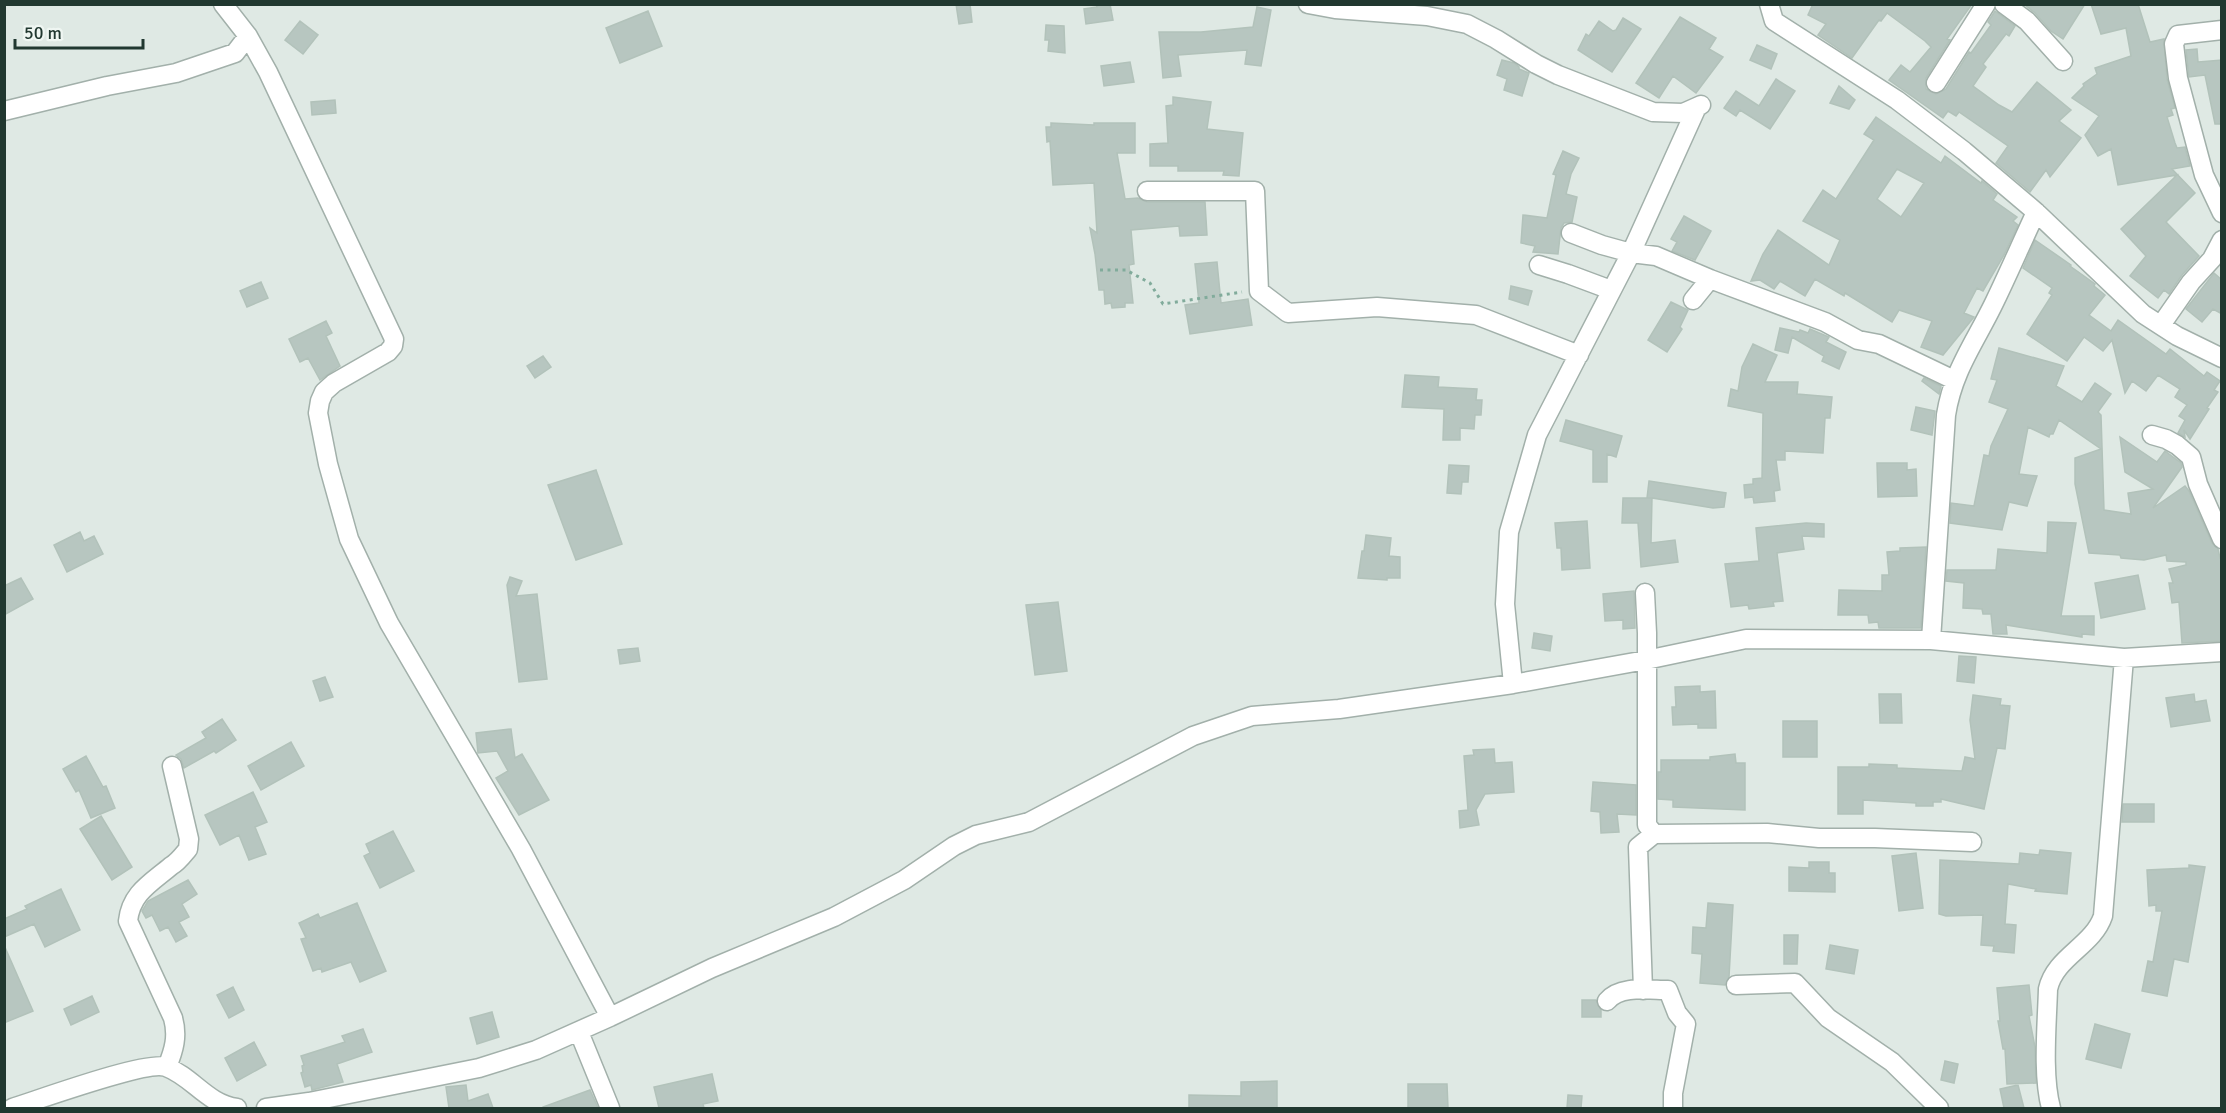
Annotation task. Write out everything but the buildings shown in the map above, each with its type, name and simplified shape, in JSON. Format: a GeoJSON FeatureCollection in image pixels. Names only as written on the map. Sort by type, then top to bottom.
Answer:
{"type":"FeatureCollection","features":[{"type":"Feature","properties":{"kind":"street"},"geometry":{"type":"LineString","coordinates":[[224,4],[248,36],[268,72],[394,339],[393,346],[388,352],[334,383],[324,392],[320,401],[318,413],[328,464],[349,538],[389,623],[521,849],[610,1017]]}},
{"type":"Feature","properties":{"kind":"street"},"geometry":{"type":"LineString","coordinates":[[1308,4],[1335,9],[1426,16],[1467,24],[1558,75],[1653,112],[1683,113],[1699,106],[1631,253],[1537,435],[1509,532],[1505,604],[1513,684]]}},
{"type":"Feature","properties":{"kind":"street"},"geometry":{"type":"LineString","coordinates":[[1769,4],[1774,21],[1897,100],[1964,151],[2036,212],[2129,301],[2176,336],[2222,358]]}},
{"type":"Feature","properties":{"kind":"street"},"geometry":{"type":"LineString","coordinates":[[1936,83],[1986,4]]}},
{"type":"Feature","properties":{"kind":"street"},"geometry":{"type":"LineString","coordinates":[[2004,4],[2027,21],[2062,61]]}},
{"type":"Feature","properties":{"kind":"street"},"geometry":{"type":"LineString","coordinates":[[2222,30],[2178,35],[2174,44],[2178,78],[2204,175],[2222,213]]}},
{"type":"Feature","properties":{"kind":"street"},"geometry":{"type":"LineString","coordinates":[[4,111],[107,86],[176,73],[236,53],[248,36]]}},
{"type":"Feature","properties":{"kind":"street"},"geometry":{"type":"LineString","coordinates":[[1147,191],[1255,191],[1259,291],[1288,314],[1377,307],[1476,315],[1579,355]]}},
{"type":"Feature","properties":{"kind":"street"},"geometry":{"type":"LineString","coordinates":[[1931,640],[1946,415],[1950,392],[1959,368],[1995,302],[2036,212]]}},
{"type":"Feature","properties":{"kind":"street"},"geometry":{"type":"LineString","coordinates":[[1571,233],[1631,253],[1656,256],[1825,322],[1858,340],[1879,344],[1954,380]]}},
{"type":"Feature","properties":{"kind":"street"},"geometry":{"type":"LineString","coordinates":[[2161,325],[2191,282],[2212,259],[2222,240]]}},
{"type":"Feature","properties":{"kind":"street"},"geometry":{"type":"LineString","coordinates":[[1539,265],[1611,290]]}},
{"type":"Feature","properties":{"kind":"street"},"geometry":{"type":"LineString","coordinates":[[1693,300],[1710,279]]}},
{"type":"Feature","properties":{"kind":"street"},"geometry":{"type":"LineString","coordinates":[[2152,435],[2177,445],[2191,458],[2198,484],[2222,539]]}},
{"type":"Feature","properties":{"kind":"street"},"geometry":{"type":"LineString","coordinates":[[1645,593],[1647,825],[1654,834]]}},
{"type":"Feature","properties":{"kind":"street"},"geometry":{"type":"LineString","coordinates":[[266,1108],[309,1102],[479,1068],[536,1050],[579,1032],[712,968],[834,917],[904,880],[954,846],[976,835],[1029,822],[1193,736],[1252,716],[1339,709],[1513,684],[1746,639],[1931,640],[2124,658],[2222,652]]}},
{"type":"Feature","properties":{"kind":"street"},"geometry":{"type":"LineString","coordinates":[[2051,1108],[2047,1075],[2048,989],[2050,979],[2056,970],[2089,939],[2100,926],[2103,916],[2124,658]]}},
{"type":"Feature","properties":{"kind":"street"},"geometry":{"type":"LineString","coordinates":[[167,1067],[176,1040],[173,1018],[128,921],[129,910],[140,892],[174,865],[188,849],[189,839],[172,766]]}},
{"type":"Feature","properties":{"kind":"street"},"geometry":{"type":"LineString","coordinates":[[1643,990],[1638,847],[1654,834],[1767,833],[1819,838],[1875,837],[1972,842]]}},
{"type":"Feature","properties":{"kind":"street"},"geometry":{"type":"LineString","coordinates":[[1736,985],[1795,983],[1828,1018],[1892,1062],[1939,1108]]}},
{"type":"Feature","properties":{"kind":"street"},"geometry":{"type":"LineString","coordinates":[[1607,1001],[1612,994],[1668,990],[1677,1013],[1686,1024],[1673,1093],[1673,1108]]}},
{"type":"Feature","properties":{"kind":"street"},"geometry":{"type":"LineString","coordinates":[[579,1032],[610,1108]]}},
{"type":"Feature","properties":{"kind":"street"},"geometry":{"type":"LineString","coordinates":[[12,1108],[137,1069],[159,1065],[175,1071],[219,1104],[237,1108]]}},
{"type":"Feature","properties":{"kind":"path"},"geometry":{"type":"LineString","coordinates":[[1100,270],[1126,270],[1150,283],[1163,304],[1220,294],[1259,291]]}}]}
